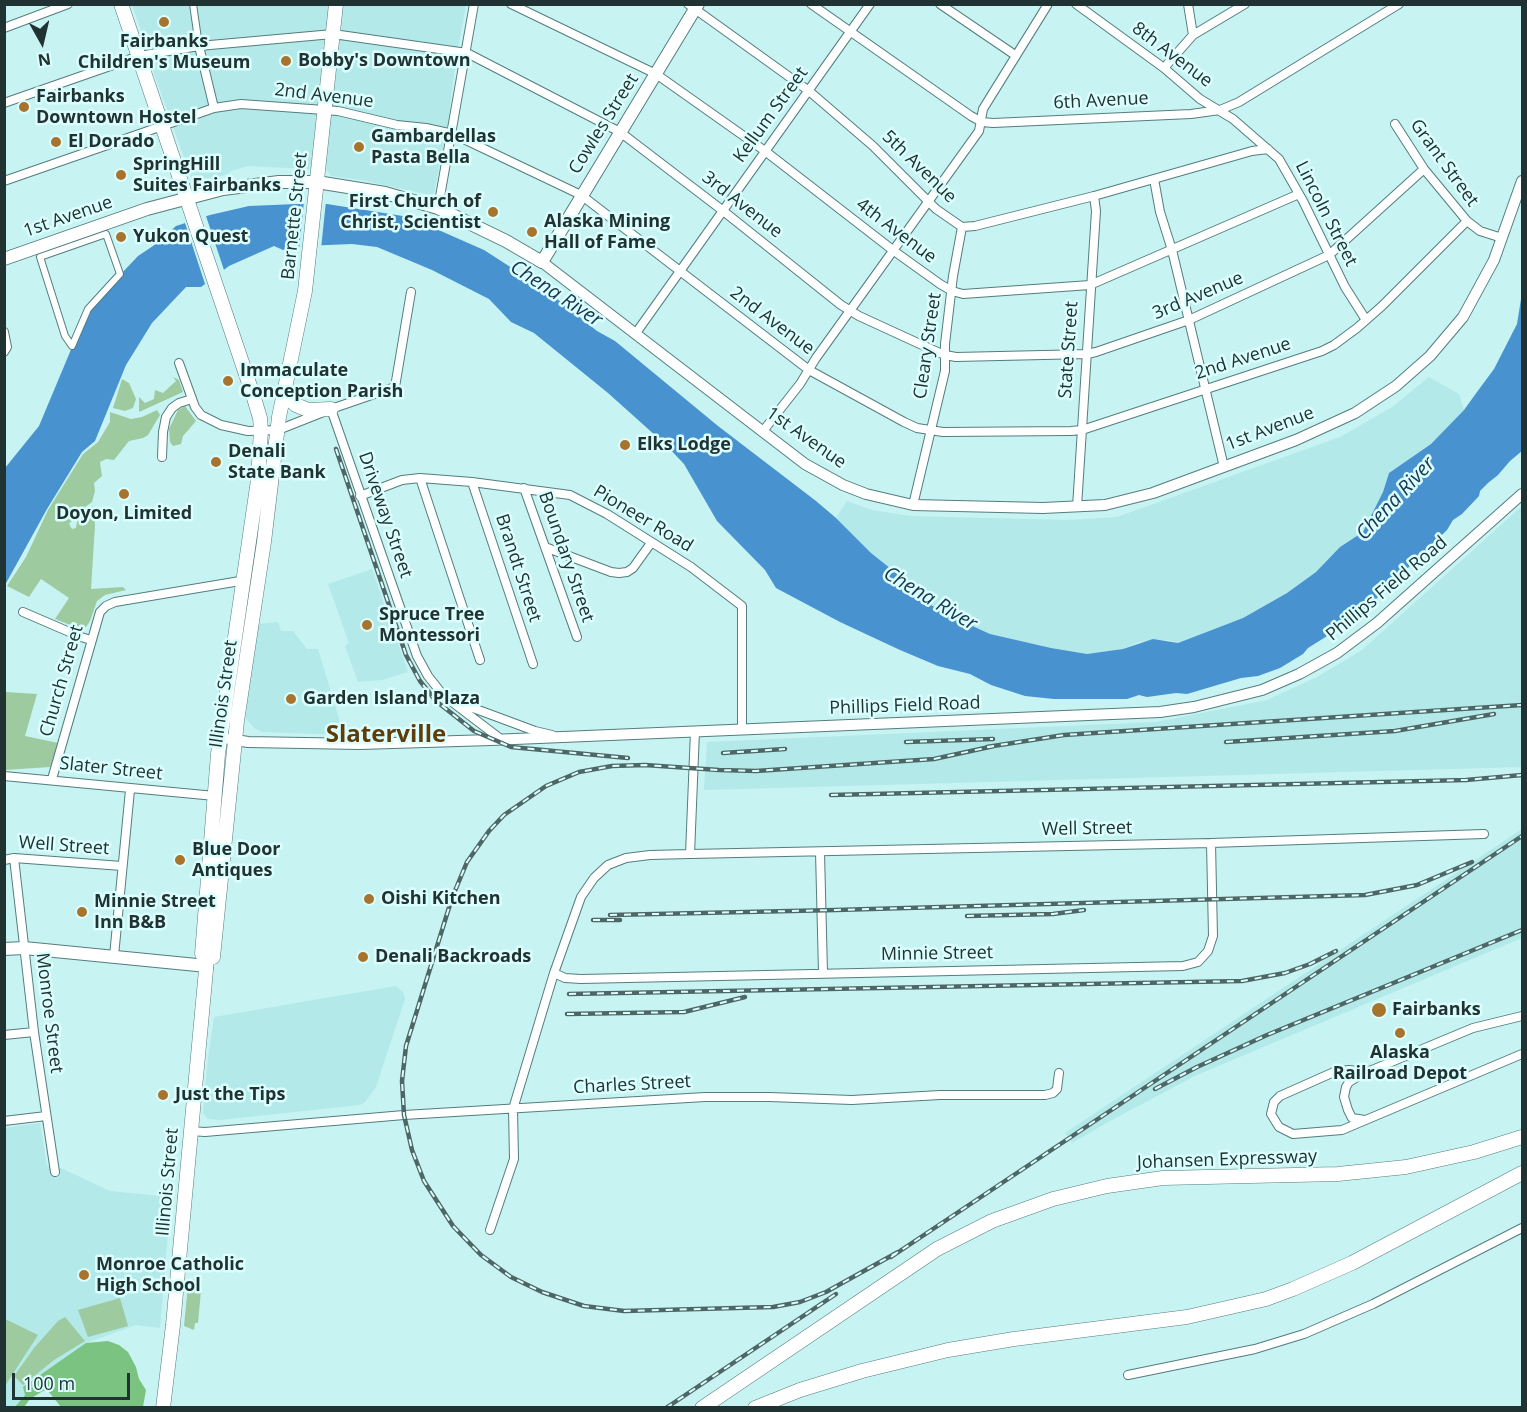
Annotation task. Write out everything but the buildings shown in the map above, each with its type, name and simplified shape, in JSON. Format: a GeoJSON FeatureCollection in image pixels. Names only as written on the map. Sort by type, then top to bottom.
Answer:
{"type":"FeatureCollection","features":[{"type":"Feature","properties":{"kind":"main road","name":"Illinois Street"},"geometry":{"type":"LineString","coordinates":[[121,4],[260,418],[261,430],[258,480],[220,737],[202,954],[207,962],[163,1407]]}},
{"type":"Feature","properties":{"kind":"main road","name":"Barnette Street"},"geometry":{"type":"LineString","coordinates":[[278,430],[308,268],[336,4]]}},
{"type":"Feature","properties":{"kind":"main road","name":"Cowles Street"},"geometry":{"type":"LineString","coordinates":[[542,262],[656,74],[694,6]]}},
{"type":"Feature","properties":{"kind":"main road","name":"1st Avenue"},"geometry":{"type":"LineString","coordinates":[[4,259],[147,209],[188,203],[251,184],[317,182],[385,194],[438,208],[542,262]]}},
{"type":"Feature","properties":{"kind":"main road"},"geometry":{"type":"LineString","coordinates":[[284,395],[296,405],[308,410],[331,409]]}},
{"type":"Feature","properties":{"kind":"main road","name":"Illinois Street"},"geometry":{"type":"LineString","coordinates":[[207,962],[213,957],[235,740],[278,430]]}},
{"type":"Feature","properties":{"kind":"main road"},"geometry":{"type":"LineString","coordinates":[[4,949],[24,948],[207,962]]}},
{"type":"Feature","properties":{"kind":"main road","name":"Johansen Expressway"},"geometry":{"type":"LineString","coordinates":[[702,1407],[937,1249],[992,1221],[1053,1199],[1107,1186],[1163,1178],[1338,1174],[1406,1167],[1464,1155],[1522,1137]]}},
{"type":"Feature","properties":{"kind":"main road"},"geometry":{"type":"LineString","coordinates":[[754,1407],[861,1371],[948,1350],[1014,1339],[1187,1317],[1266,1299],[1352,1263],[1522,1173]]}},
{"type":"Feature","properties":{"kind":"street"},"geometry":{"type":"LineString","coordinates":[[4,28],[68,4]]}},
{"type":"Feature","properties":{"kind":"street"},"geometry":{"type":"LineString","coordinates":[[193,4],[198,46],[214,108]]}},
{"type":"Feature","properties":{"kind":"street"},"geometry":{"type":"LineString","coordinates":[[438,208],[453,134],[474,4]]}},
{"type":"Feature","properties":{"kind":"street","name":"4th Avenue"},"geometry":{"type":"LineString","coordinates":[[511,4],[656,74],[765,151],[894,251],[952,291],[963,294],[1090,285],[1299,194]]}},
{"type":"Feature","properties":{"kind":"street"},"geometry":{"type":"LineString","coordinates":[[811,4],[982,122]]}},
{"type":"Feature","properties":{"kind":"street","name":"Kellum Street"},"geometry":{"type":"LineString","coordinates":[[636,333],[870,4]]}},
{"type":"Feature","properties":{"kind":"street"},"geometry":{"type":"LineString","coordinates":[[940,4],[1015,55]]}},
{"type":"Feature","properties":{"kind":"street"},"geometry":{"type":"LineString","coordinates":[[763,431],[979,131],[983,109],[1048,4]]}},
{"type":"Feature","properties":{"kind":"street","name":"8th Avenue"},"geometry":{"type":"LineString","coordinates":[[1076,4],[1164,68],[1200,99],[1220,111]]}},
{"type":"Feature","properties":{"kind":"street"},"geometry":{"type":"LineString","coordinates":[[1188,4],[1193,35]]}},
{"type":"Feature","properties":{"kind":"street"},"geometry":{"type":"LineString","coordinates":[[1164,68],[1193,35],[1245,4]]}},
{"type":"Feature","properties":{"kind":"street","name":"6th Avenue"},"geometry":{"type":"LineString","coordinates":[[982,122],[1220,111],[1239,102],[1399,4]]}},
{"type":"Feature","properties":{"kind":"street","name":"5th Avenue"},"geometry":{"type":"LineString","coordinates":[[694,6],[809,91],[873,146],[936,209],[962,227],[975,226],[1094,196],[1268,148]]}},
{"type":"Feature","properties":{"kind":"street","name":"3rd Avenue"},"geometry":{"type":"LineString","coordinates":[[4,103],[139,56],[198,46],[333,34],[467,53],[620,132],[851,311],[945,355],[957,357],[1086,354],[1189,320],[1329,255],[1424,169]]}},
{"type":"Feature","properties":{"kind":"street","name":"2nd Avenue"},"geometry":{"type":"LineString","coordinates":[[4,181],[214,108],[254,104],[325,110],[453,134],[581,195],[809,370],[904,422],[917,428],[931,430],[1009,432],[1082,430],[1322,351],[1334,345],[1366,320],[1467,222]]}},
{"type":"Feature","properties":{"kind":"street","name":"Lincoln Street"},"geometry":{"type":"LineString","coordinates":[[1220,111],[1233,118],[1279,159],[1366,320]]}},
{"type":"Feature","properties":{"kind":"street","name":"Grant Street"},"geometry":{"type":"LineString","coordinates":[[1395,124],[1424,169],[1467,222]]}},
{"type":"Feature","properties":{"kind":"street"},"geometry":{"type":"LineString","coordinates":[[1154,179],[1160,212],[1172,250],[1224,467]]}},
{"type":"Feature","properties":{"kind":"street","name":"1st Avenue"},"geometry":{"type":"LineString","coordinates":[[542,262],[805,464],[834,481],[866,494],[913,505],[1077,507],[1105,505],[1153,493],[1337,422],[1355,413],[1402,381],[1430,356],[1463,317],[1490,270],[1522,181]]}},
{"type":"Feature","properties":{"kind":"street","name":"State Street"},"geometry":{"type":"LineString","coordinates":[[1077,507],[1096,211],[1094,196]]}},
{"type":"Feature","properties":{"kind":"street"},"geometry":{"type":"LineString","coordinates":[[1467,222],[1480,231],[1502,238]]}},
{"type":"Feature","properties":{"kind":"street","name":"Cleary Street"},"geometry":{"type":"LineString","coordinates":[[913,505],[945,371],[952,291],[962,227]]}},
{"type":"Feature","properties":{"kind":"street"},"geometry":{"type":"LineString","coordinates":[[106,234],[120,274],[88,309],[72,345],[65,336],[40,257],[106,234]]}},
{"type":"Feature","properties":{"kind":"street"},"geometry":{"type":"LineString","coordinates":[[179,363],[192,399],[201,415],[208,420],[248,430],[278,430],[395,387],[411,292]]}},
{"type":"Feature","properties":{"kind":"street"},"geometry":{"type":"LineString","coordinates":[[4,332],[7,347],[4,352]]}},
{"type":"Feature","properties":{"kind":"street"},"geometry":{"type":"LineString","coordinates":[[162,457],[166,417],[179,403],[192,399]]}},
{"type":"Feature","properties":{"kind":"street","name":"Driveway Street"},"geometry":{"type":"LineString","coordinates":[[331,409],[417,656],[428,676],[443,695],[502,740]]}},
{"type":"Feature","properties":{"kind":"street"},"geometry":{"type":"LineString","coordinates":[[420,478],[480,660]]}},
{"type":"Feature","properties":{"kind":"street","name":"Pioneer Road"},"geometry":{"type":"LineString","coordinates":[[360,496],[402,480],[420,478],[472,482],[570,495],[607,514],[691,567],[742,606],[742,730]]}},
{"type":"Feature","properties":{"kind":"street","name":"Brandt Street"},"geometry":{"type":"LineString","coordinates":[[472,482],[533,664]]}},
{"type":"Feature","properties":{"kind":"street","name":"Boundary Street"},"geometry":{"type":"LineString","coordinates":[[524,488],[577,637]]}},
{"type":"Feature","properties":{"kind":"street","name":"Phillips Field Road"},"geometry":{"type":"LineString","coordinates":[[220,737],[248,742],[360,744],[502,740],[1160,712],[1194,707],[1243,696],[1299,674],[1327,659],[1377,623],[1522,494]]}},
{"type":"Feature","properties":{"kind":"street"},"geometry":{"type":"LineString","coordinates":[[545,547],[610,572],[620,573],[633,568],[651,543]]}},
{"type":"Feature","properties":{"kind":"street","name":"Church Street"},"geometry":{"type":"LineString","coordinates":[[52,779],[87,662],[91,640],[100,612],[106,606],[115,602],[259,579]]}},
{"type":"Feature","properties":{"kind":"street"},"geometry":{"type":"LineString","coordinates":[[23,612],[91,640]]}},
{"type":"Feature","properties":{"kind":"street","name":"Driveway Street"},"geometry":{"type":"LineString","coordinates":[[443,695],[476,710],[535,731],[562,737]]}},
{"type":"Feature","properties":{"kind":"street"},"geometry":{"type":"LineString","coordinates":[[490,1230],[514,1159],[513,1108],[554,973],[581,897],[608,865],[626,858],[650,855],[690,855],[695,731]]}},
{"type":"Feature","properties":{"kind":"street","name":"Slater Street"},"geometry":{"type":"LineString","coordinates":[[4,776],[52,779],[130,790],[215,796]]}},
{"type":"Feature","properties":{"kind":"street"},"geometry":{"type":"LineString","coordinates":[[114,956],[130,790]]}},
{"type":"Feature","properties":{"kind":"street","name":"Well Street"},"geometry":{"type":"LineString","coordinates":[[690,855],[1484,834]]}},
{"type":"Feature","properties":{"kind":"street","name":"Minnie Street"},"geometry":{"type":"LineString","coordinates":[[554,973],[565,978],[581,979],[1164,967],[1198,962],[1208,951],[1213,936],[1211,843]]}},
{"type":"Feature","properties":{"kind":"street"},"geometry":{"type":"LineString","coordinates":[[820,852],[823,974]]}},
{"type":"Feature","properties":{"kind":"street","name":"Well Street"},"geometry":{"type":"LineString","coordinates":[[9,859],[122,866]]}},
{"type":"Feature","properties":{"kind":"street","name":"Monroe Street"},"geometry":{"type":"LineString","coordinates":[[9,859],[24,948],[55,1172]]}},
{"type":"Feature","properties":{"kind":"street"},"geometry":{"type":"LineString","coordinates":[[1370,1119],[1352,1118],[1344,1097],[1348,1082],[1365,1072],[1473,1028],[1522,1016]]}},
{"type":"Feature","properties":{"kind":"street"},"geometry":{"type":"LineString","coordinates":[[4,1035],[34,1032]]}},
{"type":"Feature","properties":{"kind":"street"},"geometry":{"type":"LineString","coordinates":[[1365,1072],[1340,1070],[1286,1092],[1274,1102],[1271,1114],[1279,1127],[1293,1134],[1336,1132],[1522,1054]]}},
{"type":"Feature","properties":{"kind":"street","name":"Charles Street"},"geometry":{"type":"LineString","coordinates":[[190,1131],[205,1132],[394,1116],[705,1097],[852,1100],[940,1095],[1045,1095],[1057,1089],[1059,1072]]}},
{"type":"Feature","properties":{"kind":"street"},"geometry":{"type":"LineString","coordinates":[[4,1121],[46,1116]]}},
{"type":"Feature","properties":{"kind":"street"},"geometry":{"type":"LineString","coordinates":[[1128,1375],[1255,1349],[1304,1334],[1373,1304],[1522,1228]]}},
{"type":"Feature","properties":{"kind":"shaded area"},"geometry":{"type":"Polygon","coordinates":[[[132,5],[466,5],[448,124],[434,193],[431,195],[331,176],[327,170],[248,166],[215,178],[192,180],[132,5]]]}},
{"type":"Feature","properties":{"kind":"shaded area"},"geometry":{"type":"Polygon","coordinates":[[[1429,377],[1459,394],[1464,410],[1431,444],[1389,473],[1383,492],[1363,532],[1340,547],[1316,572],[1287,593],[1243,618],[1178,643],[1168,640],[1139,642],[1123,649],[1087,654],[990,634],[946,614],[911,593],[905,580],[871,553],[836,518],[847,501],[872,510],[910,516],[1068,520],[1117,517],[1340,437],[1392,407],[1429,377]]]}},
{"type":"Feature","properties":{"kind":"shaded area"},"geometry":{"type":"Polygon","coordinates":[[[1522,506],[1522,767],[704,790],[707,742],[1156,722],[1267,700],[1317,677],[1362,650],[1522,506]]]}},
{"type":"Feature","properties":{"kind":"shaded area","name":"Spruce Tree Montessori"},"geometry":{"type":"Polygon","coordinates":[[[372,569],[408,672],[382,680],[358,682],[345,646],[349,643],[328,584],[372,569]]]}},
{"type":"Feature","properties":{"kind":"shaded area"},"geometry":{"type":"Polygon","coordinates":[[[278,622],[281,631],[293,631],[307,649],[318,649],[344,735],[262,732],[254,728],[245,717],[258,624],[278,622]]]}},
{"type":"Feature","properties":{"kind":"shaded area"},"geometry":{"type":"Polygon","coordinates":[[[1522,829],[1522,938],[1197,1075],[1072,1143],[1065,1133],[1522,829]]]}},
{"type":"Feature","properties":{"kind":"shaded area"},"geometry":{"type":"Polygon","coordinates":[[[396,986],[403,992],[405,999],[376,1087],[365,1102],[360,1105],[220,1120],[208,1119],[203,1113],[214,1017],[396,986]]]}},
{"type":"Feature","properties":{"kind":"shaded area","name":"Monroe Catholic High School"},"geometry":{"type":"Polygon","coordinates":[[[40,1123],[47,1166],[61,1168],[110,1191],[171,1197],[160,1328],[136,1325],[86,1343],[25,1394],[15,1408],[4,1407],[4,1128],[40,1123]]]}},
{"type":"Feature","properties":{"kind":"green space"},"geometry":{"type":"Polygon","coordinates":[[[173,377],[179,380],[183,392],[139,412],[139,397],[145,403],[154,399],[155,390],[163,393],[176,381],[173,377]]]}},
{"type":"Feature","properties":{"kind":"green space"},"geometry":{"type":"Polygon","coordinates":[[[122,379],[129,383],[136,399],[133,408],[125,411],[113,408],[122,379]]]}},
{"type":"Feature","properties":{"kind":"green space"},"geometry":{"type":"Polygon","coordinates":[[[185,406],[196,421],[183,436],[181,444],[173,446],[170,442],[169,429],[178,410],[185,406]]]}},
{"type":"Feature","properties":{"kind":"green space"},"geometry":{"type":"Polygon","coordinates":[[[157,410],[160,415],[148,435],[129,441],[114,460],[106,459],[100,462],[102,476],[94,483],[95,491],[92,502],[81,510],[69,524],[72,529],[76,528],[78,516],[93,506],[95,525],[91,589],[123,587],[126,590],[105,595],[97,601],[86,627],[78,628],[55,619],[69,598],[41,579],[29,597],[7,586],[26,557],[48,510],[83,454],[98,442],[110,422],[110,412],[131,419],[157,410]]]}},
{"type":"Feature","properties":{"kind":"green space"},"geometry":{"type":"Polygon","coordinates":[[[5,692],[37,694],[25,736],[58,743],[50,767],[5,770],[5,692]]]}},
{"type":"Feature","properties":{"kind":"green space"},"geometry":{"type":"Polygon","coordinates":[[[192,1279],[202,1280],[198,1323],[195,1323],[194,1330],[184,1326],[188,1285],[192,1279]]]}},
{"type":"Feature","properties":{"kind":"green space"},"geometry":{"type":"Polygon","coordinates":[[[120,1298],[128,1326],[88,1337],[78,1310],[120,1298]]]}},
{"type":"Feature","properties":{"kind":"green space"},"geometry":{"type":"Polygon","coordinates":[[[65,1317],[85,1341],[54,1360],[23,1385],[14,1376],[34,1348],[58,1321],[65,1317]]]}},
{"type":"Feature","properties":{"kind":"green space"},"geometry":{"type":"Polygon","coordinates":[[[5,1319],[38,1335],[5,1386],[5,1319]]]}},
{"type":"Feature","properties":{"kind":"green space"},"geometry":{"type":"Polygon","coordinates":[[[108,1341],[128,1352],[136,1367],[139,1379],[146,1390],[143,1407],[61,1407],[48,1391],[43,1391],[30,1399],[24,1407],[15,1407],[25,1395],[23,1387],[86,1343],[108,1341]]]}},
{"type":"Feature","properties":{"kind":"water","name":"Chena River"},"geometry":{"type":"Polygon","coordinates":[[[327,204],[409,217],[484,250],[546,290],[597,331],[615,341],[718,426],[816,501],[871,553],[905,580],[911,593],[946,614],[990,634],[1051,648],[1087,654],[1123,649],[1153,639],[1178,643],[1243,618],[1287,593],[1316,572],[1340,547],[1363,532],[1383,492],[1389,473],[1431,444],[1464,410],[1494,369],[1517,324],[1522,293],[1522,451],[1480,491],[1479,496],[1453,520],[1447,530],[1376,599],[1360,613],[1352,615],[1343,626],[1280,668],[1187,694],[1176,693],[1147,697],[1139,695],[1127,699],[1054,699],[1025,696],[991,685],[970,674],[938,666],[900,650],[776,588],[765,570],[717,521],[684,464],[666,445],[608,393],[534,333],[511,322],[489,299],[432,270],[377,247],[352,244],[304,246],[283,250],[274,246],[229,266],[201,287],[186,287],[152,323],[126,365],[95,441],[82,452],[5,585],[5,468],[39,426],[88,309],[138,256],[176,226],[249,206],[327,204]]]}},
{"type":"Feature","properties":{"kind":"pier"},"geometry":{"type":"Polygon","coordinates":[[[304,201],[326,201],[321,249],[299,250],[304,201]]]}},
{"type":"Feature","properties":{"kind":"pier"},"geometry":{"type":"Polygon","coordinates":[[[205,213],[225,273],[206,287],[184,220],[205,213]]]}},
{"type":"Feature","properties":{"kind":"railway"},"geometry":{"type":"LineString","coordinates":[[336,449],[406,655],[420,681],[436,701],[474,731],[511,747],[628,758]]}},
{"type":"Feature","properties":{"kind":"railway"},"geometry":{"type":"LineString","coordinates":[[987,747],[1064,735],[1522,705]]}},
{"type":"Feature","properties":{"kind":"railway"},"geometry":{"type":"LineString","coordinates":[[1226,742],[1395,731],[1494,714]]}},
{"type":"Feature","properties":{"kind":"railway"},"geometry":{"type":"LineString","coordinates":[[906,742],[993,739]]}},
{"type":"Feature","properties":{"kind":"railway"},"geometry":{"type":"LineString","coordinates":[[898,1252],[826,1292],[800,1302],[773,1307],[624,1311],[584,1306],[542,1292],[511,1277],[481,1255],[453,1226],[424,1181],[412,1150],[404,1115],[402,1081],[406,1046],[452,898],[467,862],[489,831],[504,815],[546,786],[579,772],[612,766],[645,765],[756,771],[934,759],[994,746]]}},
{"type":"Feature","properties":{"kind":"railway"},"geometry":{"type":"LineString","coordinates":[[723,753],[785,749]]}},
{"type":"Feature","properties":{"kind":"railway"},"geometry":{"type":"LineString","coordinates":[[831,795],[1466,780],[1522,775]]}},
{"type":"Feature","properties":{"kind":"railway"},"geometry":{"type":"LineString","coordinates":[[891,1257],[1522,836]]}},
{"type":"Feature","properties":{"kind":"railway"},"geometry":{"type":"LineString","coordinates":[[610,915],[1365,895],[1417,885],[1472,862]]}},
{"type":"Feature","properties":{"kind":"railway"},"geometry":{"type":"LineString","coordinates":[[967,916],[1053,914],[1084,910]]}},
{"type":"Feature","properties":{"kind":"railway"},"geometry":{"type":"LineString","coordinates":[[593,920],[620,920]]}},
{"type":"Feature","properties":{"kind":"railway"},"geometry":{"type":"LineString","coordinates":[[1155,1089],[1267,1035],[1522,930]]}},
{"type":"Feature","properties":{"kind":"railway"},"geometry":{"type":"LineString","coordinates":[[569,994],[1242,981],[1285,973],[1336,951]]}},
{"type":"Feature","properties":{"kind":"railway"},"geometry":{"type":"LineString","coordinates":[[567,1014],[684,1012],[745,997]]}},
{"type":"Feature","properties":{"kind":"railway"},"geometry":{"type":"LineString","coordinates":[[666,1408],[836,1294]]}},
{"type":"Feature","properties":{"kind":"place","name":"Fairbanks Children's Museum"},"geometry":{"type":"Point","coordinates":[164,22]}},
{"type":"Feature","properties":{"kind":"place","name":"Bobby's Downtown"},"geometry":{"type":"Point","coordinates":[286,61]}},
{"type":"Feature","properties":{"kind":"place","name":"Fairbanks Downtown Hostel"},"geometry":{"type":"Point","coordinates":[24,107]}},
{"type":"Feature","properties":{"kind":"place","name":"El Dorado"},"geometry":{"type":"Point","coordinates":[56,142]}},
{"type":"Feature","properties":{"kind":"place","name":"Gambardellas Pasta Bella"},"geometry":{"type":"Point","coordinates":[359,147]}},
{"type":"Feature","properties":{"kind":"place","name":"SpringHill Suites Fairbanks"},"geometry":{"type":"Point","coordinates":[121,175]}},
{"type":"Feature","properties":{"kind":"place","name":"First Church of Christ, Scientist"},"geometry":{"type":"Point","coordinates":[493,212]}},
{"type":"Feature","properties":{"kind":"place","name":"Alaska Mining Hall of Fame"},"geometry":{"type":"Point","coordinates":[532,232]}},
{"type":"Feature","properties":{"kind":"place","name":"Yukon Quest"},"geometry":{"type":"Point","coordinates":[121,237]}},
{"type":"Feature","properties":{"kind":"place","name":"Immaculate Conception Parish"},"geometry":{"type":"Point","coordinates":[228,381]}},
{"type":"Feature","properties":{"kind":"place","name":"Elks Lodge"},"geometry":{"type":"Point","coordinates":[625,445]}},
{"type":"Feature","properties":{"kind":"place","name":"Denali State Bank"},"geometry":{"type":"Point","coordinates":[216,462]}},
{"type":"Feature","properties":{"kind":"place","name":"Doyon, Limited"},"geometry":{"type":"Point","coordinates":[124,494]}},
{"type":"Feature","properties":{"kind":"place","name":"Spruce Tree Montessori"},"geometry":{"type":"Point","coordinates":[367,625]}},
{"type":"Feature","properties":{"kind":"place","name":"Garden Island Plaza"},"geometry":{"type":"Point","coordinates":[291,699]}},
{"type":"Feature","properties":{"kind":"place","name":"Blue Door Antiques"},"geometry":{"type":"Point","coordinates":[180,860]}},
{"type":"Feature","properties":{"kind":"place","name":"Oishi Kitchen"},"geometry":{"type":"Point","coordinates":[369,899]}},
{"type":"Feature","properties":{"kind":"place","name":"Minnie Street Inn B&B"},"geometry":{"type":"Point","coordinates":[82,912]}},
{"type":"Feature","properties":{"kind":"place","name":"Denali Backroads"},"geometry":{"type":"Point","coordinates":[363,957]}},
{"type":"Feature","properties":{"kind":"place","name":"Fairbanks"},"geometry":{"type":"Point","coordinates":[1379,1010]}},
{"type":"Feature","properties":{"kind":"place","name":"Alaska Railroad Depot"},"geometry":{"type":"Point","coordinates":[1400,1033]}},
{"type":"Feature","properties":{"kind":"place","name":"Just the Tips"},"geometry":{"type":"Point","coordinates":[163,1095]}},
{"type":"Feature","properties":{"kind":"place","name":"Monroe Catholic High School"},"geometry":{"type":"Point","coordinates":[84,1275]}},
{"type":"Feature","properties":{"kind":"district","name":"Slaterville"},"geometry":{"type":"Point","coordinates":[386,735]}}]}
